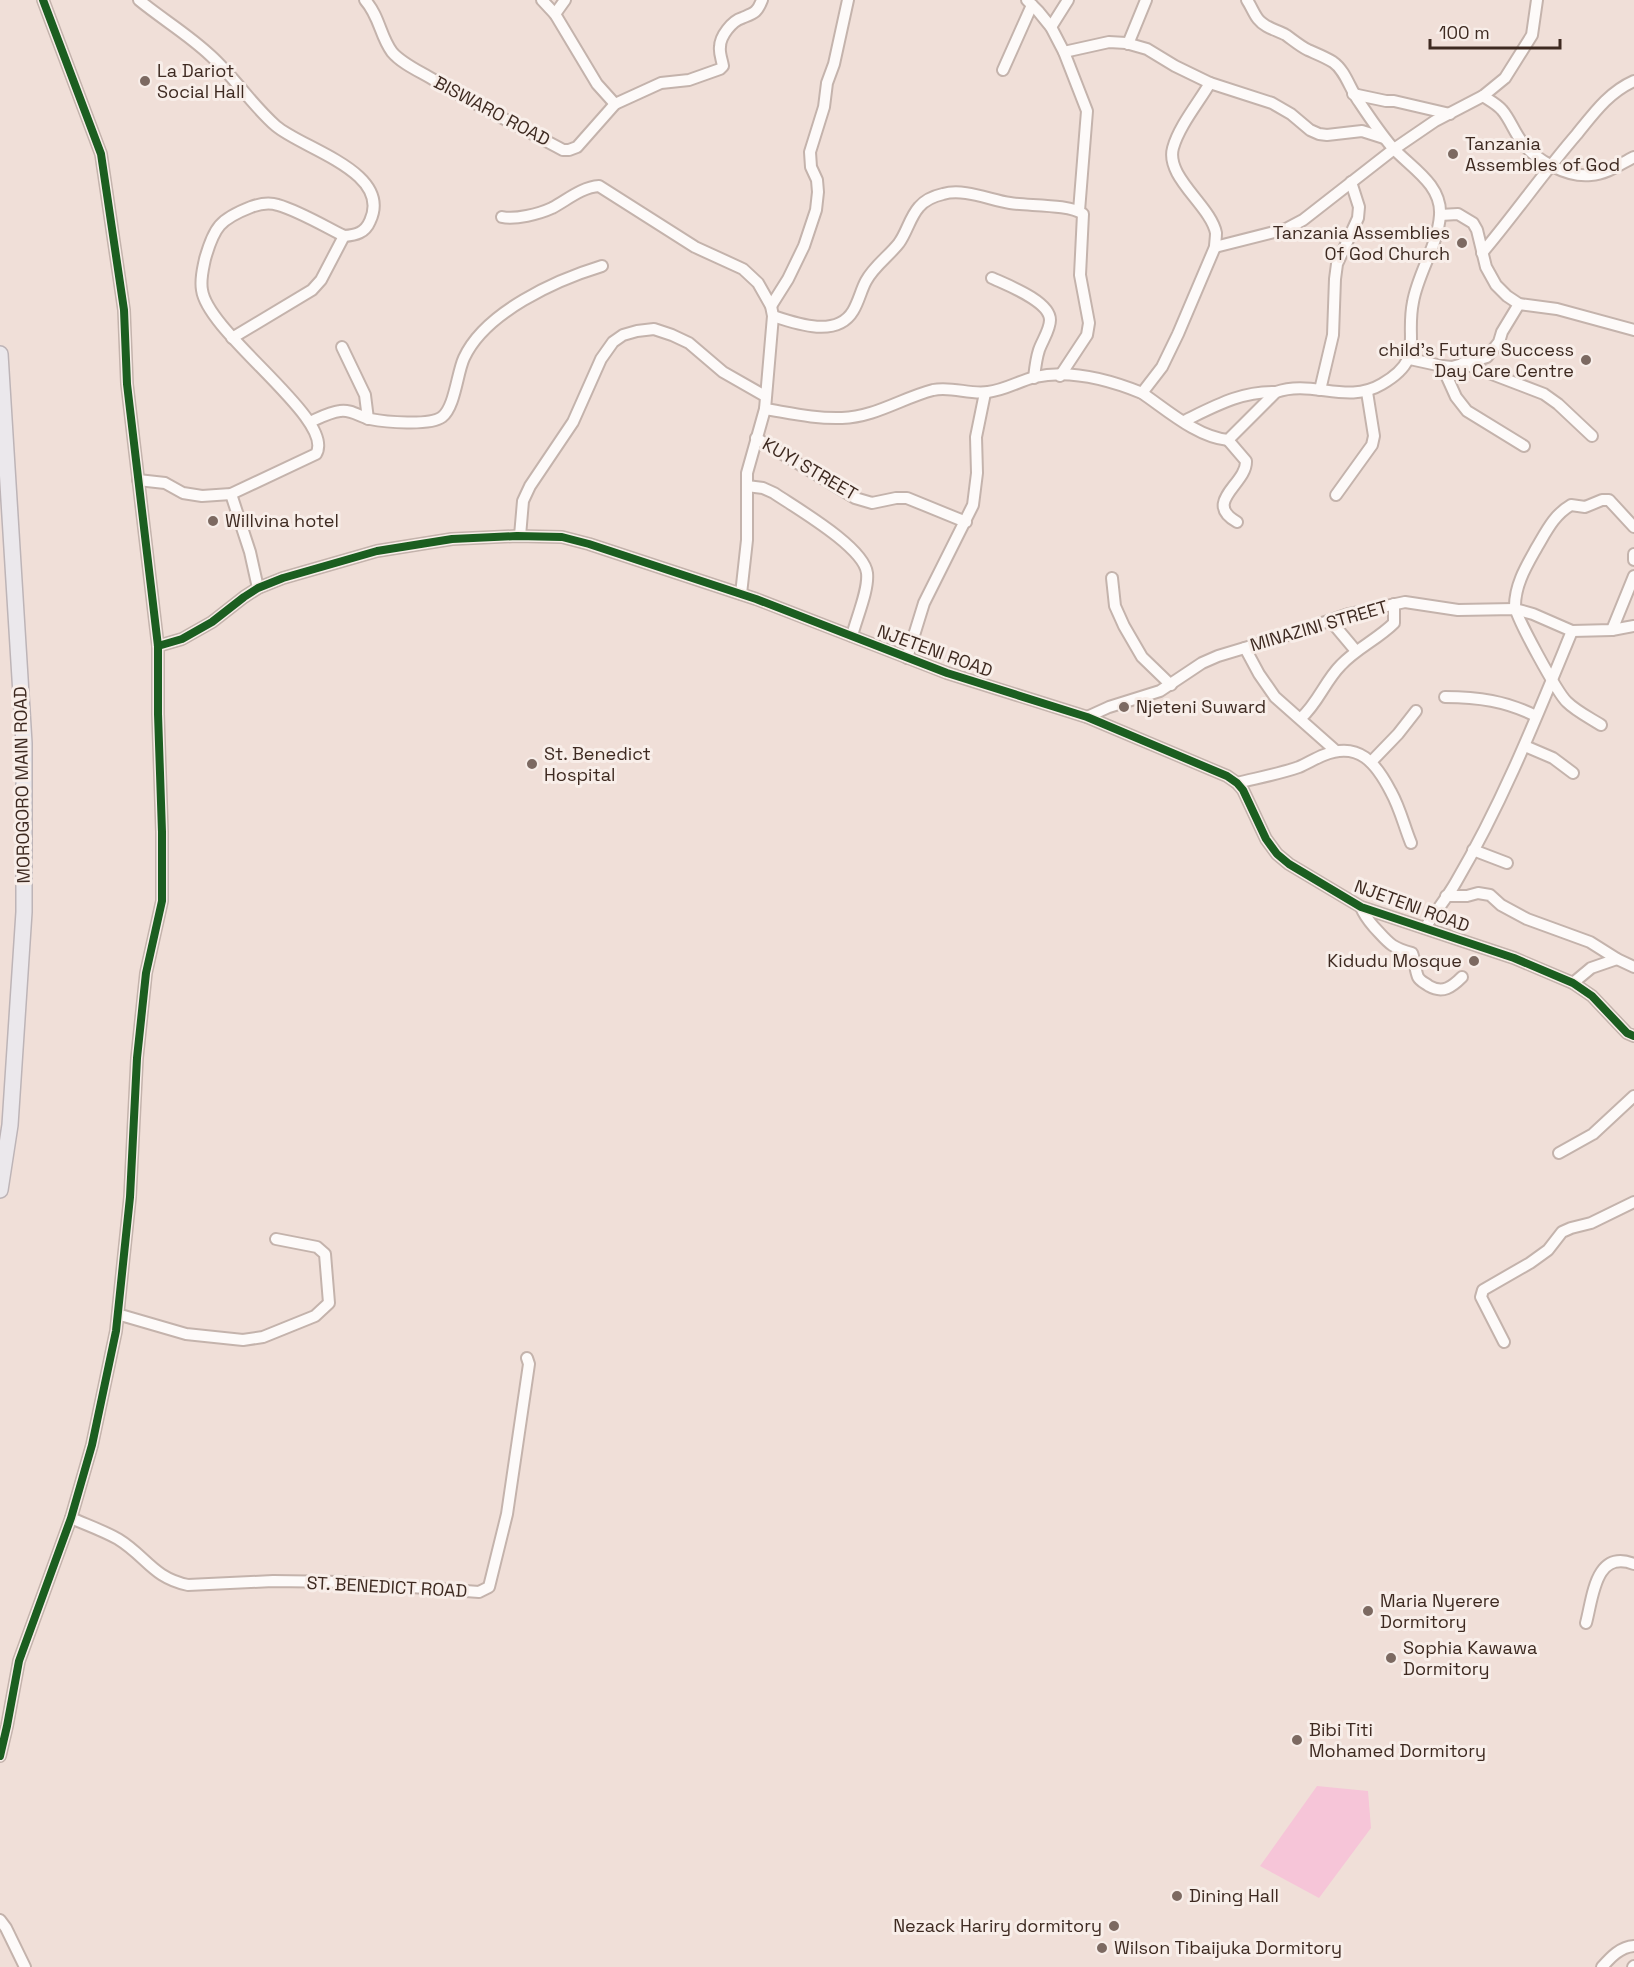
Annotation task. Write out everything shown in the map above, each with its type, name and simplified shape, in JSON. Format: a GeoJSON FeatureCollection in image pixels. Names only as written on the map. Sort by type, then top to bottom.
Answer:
{"type":"FeatureCollection","features":[{"type":"Feature","properties":{"kind":"highway","name":"MOROGORO MAIN ROAD"},"geometry":{"type":"LineString","coordinates":[[0,354],[24,743],[24,912],[10,1125],[0,1190]]}},
{"type":"Feature","properties":{"kind":"street"},"geometry":{"type":"LineString","coordinates":[[0,1756],[8,1726],[19,1661],[71,1518],[92,1445],[116,1331],[130,1197],[137,1058],[146,973],[162,901],[158,646],[127,384],[124,310],[101,154],[43,0]]}},
{"type":"Feature","properties":{"kind":"street"},"geometry":{"type":"LineString","coordinates":[[138,480],[165,483],[183,493],[202,496],[231,494],[316,454],[319,443],[310,423],[295,402],[232,338],[208,308],[202,291],[201,273],[213,233],[221,223],[236,213],[261,204],[276,204],[344,236],[364,231],[370,221],[374,205],[368,187],[346,165],[279,129],[260,111],[234,78],[210,55],[139,0]]}},
{"type":"Feature","properties":{"kind":"street","name":"BISWARO ROAD"},"geometry":{"type":"LineString","coordinates":[[365,0],[376,15],[393,54],[475,104],[563,150],[577,147],[615,104],[661,83],[689,80],[720,69],[723,66],[720,47],[726,31],[740,18],[752,15],[762,0]]}},
{"type":"Feature","properties":{"kind":"street"},"geometry":{"type":"LineString","coordinates":[[542,0],[555,14],[597,84],[615,104]]}},
{"type":"Feature","properties":{"kind":"street"},"geometry":{"type":"LineString","coordinates":[[555,14],[565,0]]}},
{"type":"Feature","properties":{"kind":"street"},"geometry":{"type":"LineString","coordinates":[[741,594],[747,540],[747,473],[765,409],[772,311],[804,246],[816,210],[817,180],[811,167],[810,152],[824,107],[826,83],[834,64],[848,0]]}},
{"type":"Feature","properties":{"kind":"street"},"geometry":{"type":"LineString","coordinates":[[1051,27],[1068,0]]}},
{"type":"Feature","properties":{"kind":"street"},"geometry":{"type":"LineString","coordinates":[[1128,44],[1146,0]]}},
{"type":"Feature","properties":{"kind":"street"},"geometry":{"type":"LineString","coordinates":[[1184,422],[1238,397],[1258,392],[1276,392],[1287,388],[1353,394],[1367,392],[1399,372],[1410,358],[1413,303],[1440,215],[1438,199],[1429,183],[1385,138],[1353,94],[1338,66],[1285,34],[1264,25],[1258,20],[1247,0]]}},
{"type":"Feature","properties":{"kind":"street"},"geometry":{"type":"LineString","coordinates":[[1215,247],[1286,229],[1303,220],[1394,149],[1435,121],[1483,96],[1505,78],[1532,35],[1537,0]]}},
{"type":"Feature","properties":{"kind":"street"},"geometry":{"type":"LineString","coordinates":[[1004,70],[1030,3],[1051,27],[1064,52],[1087,111],[1078,211]]}},
{"type":"Feature","properties":{"kind":"street"},"geometry":{"type":"LineString","coordinates":[[1064,52],[1109,42],[1147,49],[1210,83],[1272,104],[1319,134],[1362,131],[1385,138]]}},
{"type":"Feature","properties":{"kind":"street"},"geometry":{"type":"LineString","coordinates":[[1482,253],[1550,165],[1600,106],[1616,90],[1634,81]]}},
{"type":"Feature","properties":{"kind":"street"},"geometry":{"type":"LineString","coordinates":[[1142,393],[1162,367],[1215,247],[1216,234],[1212,222],[1179,175],[1172,156],[1179,134],[1210,83]]}},
{"type":"Feature","properties":{"kind":"street"},"geometry":{"type":"LineString","coordinates":[[1353,94],[1450,114]]}},
{"type":"Feature","properties":{"kind":"street"},"geometry":{"type":"LineString","coordinates":[[1483,96],[1503,110],[1523,144],[1535,156],[1550,165],[1581,175],[1592,176],[1608,171],[1634,157]]}},
{"type":"Feature","properties":{"kind":"street"},"geometry":{"type":"LineString","coordinates":[[1320,390],[1332,335],[1337,264],[1358,218],[1359,207],[1352,182]]}},
{"type":"Feature","properties":{"kind":"street"},"geometry":{"type":"LineString","coordinates":[[502,217],[511,219],[552,208],[572,196],[599,186],[695,247],[743,269],[758,283],[772,311],[797,324],[831,326],[842,323],[853,312],[867,279],[900,242],[918,208],[927,200],[945,193],[963,193],[993,201],[1078,211],[1083,214],[1080,275],[1089,323],[1087,335],[1059,376]]}},
{"type":"Feature","properties":{"kind":"street"},"geometry":{"type":"LineString","coordinates":[[1440,215],[1458,214],[1473,223],[1477,230],[1486,267],[1496,285],[1520,304],[1557,309],[1634,330]]}},
{"type":"Feature","properties":{"kind":"street"},"geometry":{"type":"LineString","coordinates":[[232,338],[312,290],[321,280],[344,236]]}},
{"type":"Feature","properties":{"kind":"street"},"geometry":{"type":"LineString","coordinates":[[310,423],[339,411],[348,411],[368,419],[389,422],[427,422],[443,417],[448,411],[463,359],[485,329],[506,312],[559,282],[602,266]]}},
{"type":"Feature","properties":{"kind":"street"},"geometry":{"type":"LineString","coordinates":[[992,278],[1034,299],[1050,315],[1050,322],[1039,350],[1034,378]]}},
{"type":"Feature","properties":{"kind":"street"},"geometry":{"type":"LineString","coordinates":[[1410,358],[1452,367],[1487,357],[1499,342],[1502,332],[1520,304]]}},
{"type":"Feature","properties":{"kind":"street"},"geometry":{"type":"LineString","coordinates":[[520,536],[523,501],[530,486],[573,422],[601,358],[613,342],[623,334],[637,330],[654,330],[672,335],[689,343],[723,372],[765,396]]}},
{"type":"Feature","properties":{"kind":"street"},"geometry":{"type":"LineString","coordinates":[[342,347],[365,396],[368,419]]}},
{"type":"Feature","properties":{"kind":"street"},"geometry":{"type":"LineString","coordinates":[[1463,363],[1544,394],[1592,436]]}},
{"type":"Feature","properties":{"kind":"street"},"geometry":{"type":"LineString","coordinates":[[1442,366],[1456,397],[1467,411],[1524,446]]}},
{"type":"Feature","properties":{"kind":"street"},"geometry":{"type":"LineString","coordinates":[[765,409],[826,418],[844,418],[890,407],[934,390],[946,388],[985,393],[1008,388],[1034,378],[1079,375],[1099,378],[1142,393],[1204,433],[1218,439],[1228,440],[1246,461],[1245,471],[1224,497],[1227,514],[1237,522]]}},
{"type":"Feature","properties":{"kind":"street"},"geometry":{"type":"LineString","coordinates":[[1228,440],[1276,392]]}},
{"type":"Feature","properties":{"kind":"street"},"geometry":{"type":"LineString","coordinates":[[1336,495],[1372,445],[1374,436],[1367,392]]}},
{"type":"Feature","properties":{"kind":"street"},"geometry":{"type":"LineString","coordinates":[[907,658],[924,603],[973,505],[977,473],[976,437],[985,393]]}},
{"type":"Feature","properties":{"kind":"street","name":"KUYI STREET"},"geometry":{"type":"LineString","coordinates":[[756,438],[855,498],[872,503],[907,498],[966,522]]}},
{"type":"Feature","properties":{"kind":"street"},"geometry":{"type":"LineString","coordinates":[[747,486],[763,488],[784,500],[848,544],[863,562],[867,572],[866,585],[852,636]]}},
{"type":"Feature","properties":{"kind":"street"},"geometry":{"type":"LineString","coordinates":[[231,494],[250,552],[258,588]]}},
{"type":"Feature","properties":{"kind":"street"},"geometry":{"type":"LineString","coordinates":[[1601,725],[1568,703],[1552,680],[1515,609],[1518,588],[1524,569],[1548,528],[1562,510],[1571,505],[1585,507],[1605,499],[1617,508],[1634,527]]}},
{"type":"Feature","properties":{"kind":"street","name":"NJETENI ROAD"},"geometry":{"type":"LineString","coordinates":[[158,646],[182,639],[212,622],[258,588],[283,578],[377,551],[452,539],[520,536],[562,537],[589,544],[741,594],[947,673],[1087,717],[1188,758],[1237,783],[1243,790],[1266,839],[1277,854],[1289,864],[1361,907],[1514,958],[1573,983],[1592,996],[1631,1034],[1634,1045]]}},
{"type":"Feature","properties":{"kind":"street"},"geometry":{"type":"LineString","coordinates":[[1634,554],[1634,560]]}},
{"type":"Feature","properties":{"kind":"street"},"geometry":{"type":"LineString","coordinates":[[1612,630],[1634,576]]}},
{"type":"Feature","properties":{"kind":"street"},"geometry":{"type":"LineString","coordinates":[[1112,578],[1115,606],[1124,626],[1142,657],[1171,686]]}},
{"type":"Feature","properties":{"kind":"street","name":"MINAZINI STREET"},"geometry":{"type":"LineString","coordinates":[[1087,717],[1171,686],[1202,663],[1330,620],[1405,602],[1458,610],[1515,609],[1533,614],[1572,631],[1612,630],[1634,626]]}},
{"type":"Feature","properties":{"kind":"street"},"geometry":{"type":"LineString","coordinates":[[1301,718],[1312,708],[1330,677],[1356,651],[1394,623],[1394,604]]}},
{"type":"Feature","properties":{"kind":"street"},"geometry":{"type":"LineString","coordinates":[[1330,620],[1356,651]]}},
{"type":"Feature","properties":{"kind":"street"},"geometry":{"type":"LineString","coordinates":[[1425,928],[1456,883],[1525,746],[1572,631]]}},
{"type":"Feature","properties":{"kind":"street"},"geometry":{"type":"LineString","coordinates":[[1245,648],[1259,674],[1275,696],[1336,751]]}},
{"type":"Feature","properties":{"kind":"street"},"geometry":{"type":"LineString","coordinates":[[1445,697],[1469,697],[1500,702],[1516,706],[1536,716]]}},
{"type":"Feature","properties":{"kind":"street"},"geometry":{"type":"LineString","coordinates":[[1371,762],[1416,711]]}},
{"type":"Feature","properties":{"kind":"street"},"geometry":{"type":"LineString","coordinates":[[1525,746],[1558,761],[1573,773]]}},
{"type":"Feature","properties":{"kind":"street"},"geometry":{"type":"LineString","coordinates":[[1237,783],[1288,770],[1336,751],[1354,750],[1371,762],[1392,792],[1412,843]]}},
{"type":"Feature","properties":{"kind":"street"},"geometry":{"type":"LineString","coordinates":[[1473,850],[1507,863]]}},
{"type":"Feature","properties":{"kind":"street"},"geometry":{"type":"LineString","coordinates":[[1446,896],[1467,896],[1478,893],[1490,896],[1527,919],[1590,942],[1634,967]]}},
{"type":"Feature","properties":{"kind":"street"},"geometry":{"type":"LineString","coordinates":[[1361,907],[1384,939],[1397,949],[1412,953],[1418,977],[1422,981],[1436,990],[1443,990],[1452,987],[1462,977]]}},
{"type":"Feature","properties":{"kind":"street"},"geometry":{"type":"LineString","coordinates":[[1573,983],[1592,968],[1617,959]]}},
{"type":"Feature","properties":{"kind":"street"},"geometry":{"type":"LineString","coordinates":[[1559,1153],[1593,1134],[1634,1096]]}},
{"type":"Feature","properties":{"kind":"street"},"geometry":{"type":"LineString","coordinates":[[1504,1342],[1481,1297],[1483,1290],[1548,1250],[1562,1232],[1591,1223],[1634,1202]]}},
{"type":"Feature","properties":{"kind":"street"},"geometry":{"type":"LineString","coordinates":[[124,1316],[186,1334],[243,1340],[263,1337],[315,1316],[329,1302],[325,1254],[317,1247],[276,1239]]}},
{"type":"Feature","properties":{"kind":"street","name":"ST. BENEDICT ROAD"},"geometry":{"type":"LineString","coordinates":[[71,1518],[116,1538],[157,1573],[188,1585],[273,1581],[344,1582],[485,1591],[489,1587],[507,1514],[520,1412],[529,1364],[527,1358]]}},
{"type":"Feature","properties":{"kind":"street"},"geometry":{"type":"LineString","coordinates":[[1586,1623],[1599,1576],[1604,1567],[1612,1562],[1625,1561],[1634,1564]]}},
{"type":"Feature","properties":{"kind":"street"},"geometry":{"type":"LineString","coordinates":[[0,1920],[26,1967]]}},
{"type":"Feature","properties":{"kind":"street"},"geometry":{"type":"LineString","coordinates":[[1602,1967],[1615,1953],[1630,1945],[1634,1946]]}},
{"type":"Feature","properties":{"kind":"shaded area"},"geometry":{"type":"Polygon","coordinates":[[[1317,1786],[1368,1791],[1371,1828],[1319,1898],[1260,1866],[1317,1786]]]}},
{"type":"Feature","properties":{"kind":"cycle path"},"geometry":{"type":"LineString","coordinates":[[0,1756],[19,1661],[71,1518],[92,1445],[116,1331],[130,1197],[137,1058],[146,973],[162,901],[158,646],[127,384],[124,310],[101,154],[43,0]]}},
{"type":"Feature","properties":{"kind":"cycle path"},"geometry":{"type":"LineString","coordinates":[[158,646],[182,639],[212,622],[258,588],[283,578],[377,551],[452,539],[517,536],[562,537],[589,544],[756,599],[947,673],[1087,717],[1227,776],[1243,790],[1266,839],[1277,854],[1289,864],[1361,907],[1514,958],[1573,983],[1592,996],[1627,1033],[1634,1036]]}},
{"type":"Feature","properties":{"kind":"place","name":"La Dariot Social Hall"},"geometry":{"type":"Point","coordinates":[145,81]}},
{"type":"Feature","properties":{"kind":"place","name":"Tanzania Assembles of God"},"geometry":{"type":"Point","coordinates":[1453,154]}},
{"type":"Feature","properties":{"kind":"place","name":"Tanzania Assemblies Of God Church"},"geometry":{"type":"Point","coordinates":[1462,243]}},
{"type":"Feature","properties":{"kind":"place","name":"child's Future Success Day Care Centre"},"geometry":{"type":"Point","coordinates":[1586,360]}},
{"type":"Feature","properties":{"kind":"place","name":"Willvina hotel"},"geometry":{"type":"Point","coordinates":[213,521]}},
{"type":"Feature","properties":{"kind":"place","name":"Njeteni Suward"},"geometry":{"type":"Point","coordinates":[1124,707]}},
{"type":"Feature","properties":{"kind":"place","name":"St. Benedict Hospital"},"geometry":{"type":"Point","coordinates":[532,764]}},
{"type":"Feature","properties":{"kind":"place","name":"Kidudu Mosque"},"geometry":{"type":"Point","coordinates":[1474,961]}},
{"type":"Feature","properties":{"kind":"place","name":"Maria Nyerere Dormitory"},"geometry":{"type":"Point","coordinates":[1368,1611]}},
{"type":"Feature","properties":{"kind":"place","name":"Sophia Kawawa Dormitory"},"geometry":{"type":"Point","coordinates":[1391,1658]}},
{"type":"Feature","properties":{"kind":"place","name":"Bibi Titi Mohamed Dormitory"},"geometry":{"type":"Point","coordinates":[1297,1740]}},
{"type":"Feature","properties":{"kind":"place","name":"Dining Hall"},"geometry":{"type":"Point","coordinates":[1177,1896]}},
{"type":"Feature","properties":{"kind":"place","name":"Nezack Hariry dormitory"},"geometry":{"type":"Point","coordinates":[1114,1926]}},
{"type":"Feature","properties":{"kind":"place","name":"Wilson Tibaijuka Dormitory"},"geometry":{"type":"Point","coordinates":[1102,1948]}}]}
